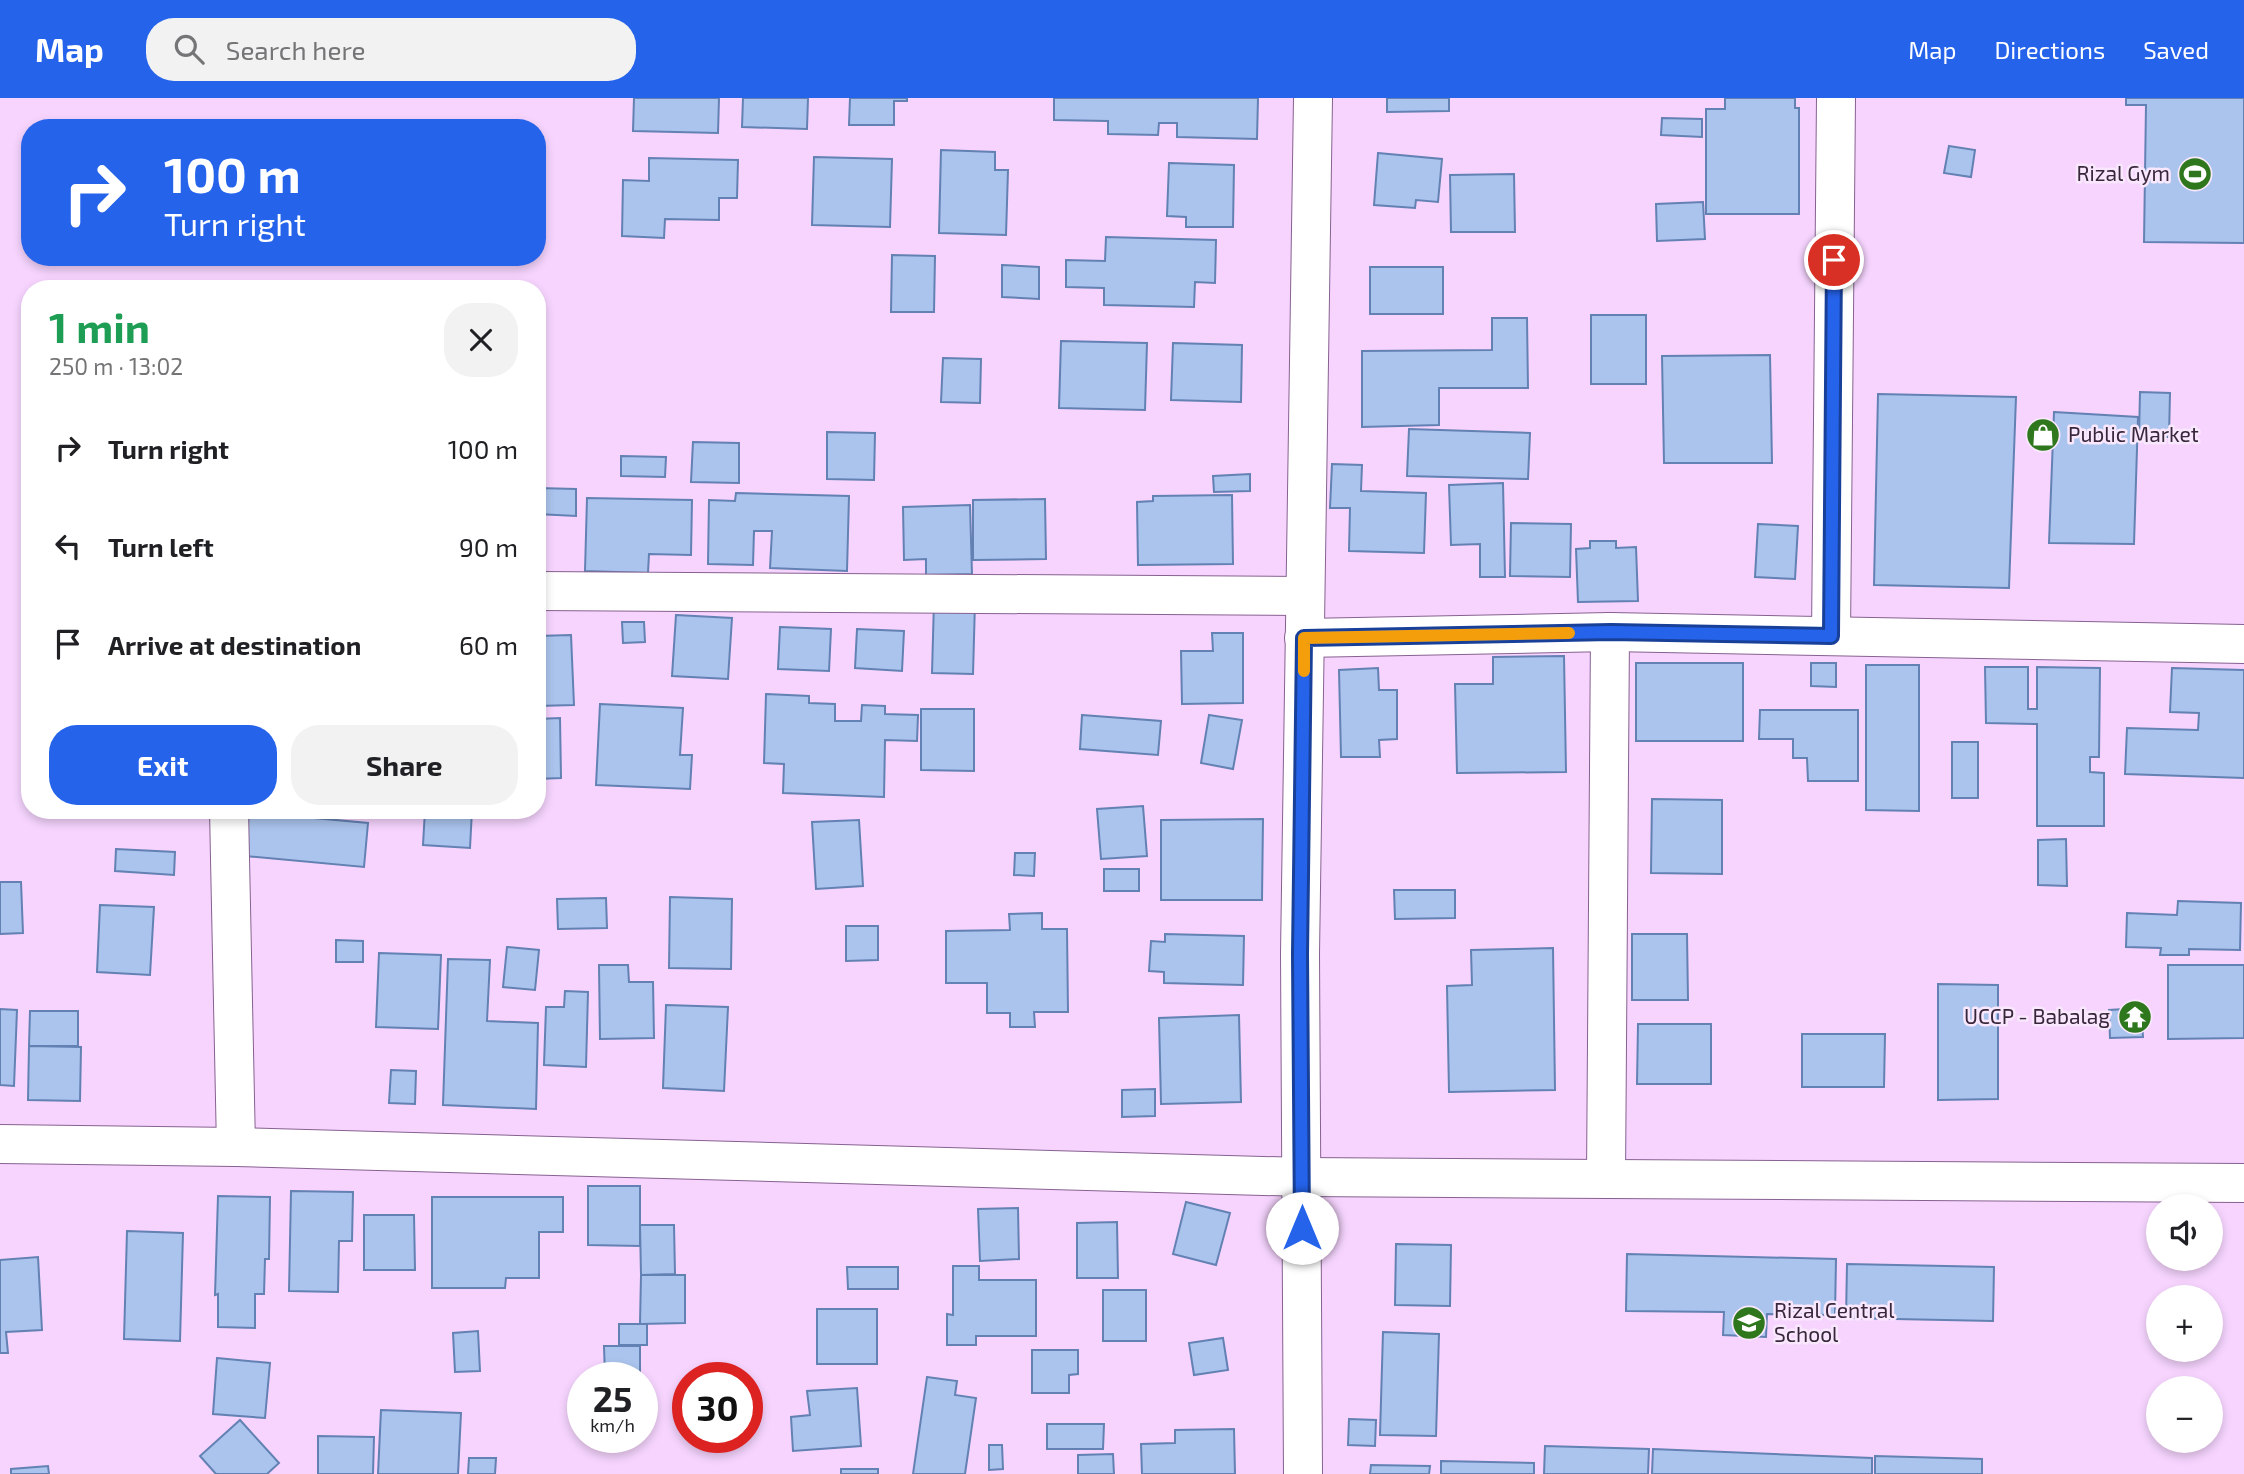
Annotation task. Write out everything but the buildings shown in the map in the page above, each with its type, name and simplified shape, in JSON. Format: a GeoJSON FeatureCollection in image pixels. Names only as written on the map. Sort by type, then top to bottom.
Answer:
{"type":"FeatureCollection","features":[{"type":"Feature","properties":{"kind":"street"},"geometry":{"type":"LineString","coordinates":[[1303,1474],[1301,1177],[1304,596],[1312,98]]}},
{"type":"Feature","properties":{"kind":"street"},"geometry":{"type":"LineString","coordinates":[[1831,636],[1836,98]]}},
{"type":"Feature","properties":{"kind":"street"},"geometry":{"type":"LineString","coordinates":[[546,591],[1304,596]]}},
{"type":"Feature","properties":{"kind":"street"},"geometry":{"type":"LineString","coordinates":[[1304,638],[1611,632],[2244,644]]}},
{"type":"Feature","properties":{"kind":"street"},"geometry":{"type":"LineString","coordinates":[[1606,1179],[1611,632]]}},
{"type":"Feature","properties":{"kind":"street"},"geometry":{"type":"LineString","coordinates":[[229,819],[236,1147]]}},
{"type":"Feature","properties":{"kind":"street"},"geometry":{"type":"LineString","coordinates":[[0,1144],[236,1147],[1301,1177],[2244,1183]]}},
{"type":"Feature","properties":{"kind":"slow traffic"},"geometry":{"type":"LineString","coordinates":[[1304,671],[1304,638],[1569,633]]}},
{"type":"Feature","properties":{"kind":"place","name":"Rizal Gym"},"geometry":{"type":"Point","coordinates":[2195,174]}},
{"type":"Feature","properties":{"kind":"place","name":"Public Market"},"geometry":{"type":"Point","coordinates":[2043,435]}},
{"type":"Feature","properties":{"kind":"place","name":"UCCP - Babalag"},"geometry":{"type":"Point","coordinates":[2135,1017]}},
{"type":"Feature","properties":{"kind":"place","name":"Rizal Central School"},"geometry":{"type":"Point","coordinates":[1749,1323]}},
{"type":"Feature","properties":{"kind":"route"},"geometry":{"type":"LineString","coordinates":[[1302,1228],[1300,954],[1304,638],[1611,632],[1831,636],[1834,260]]}}]}
